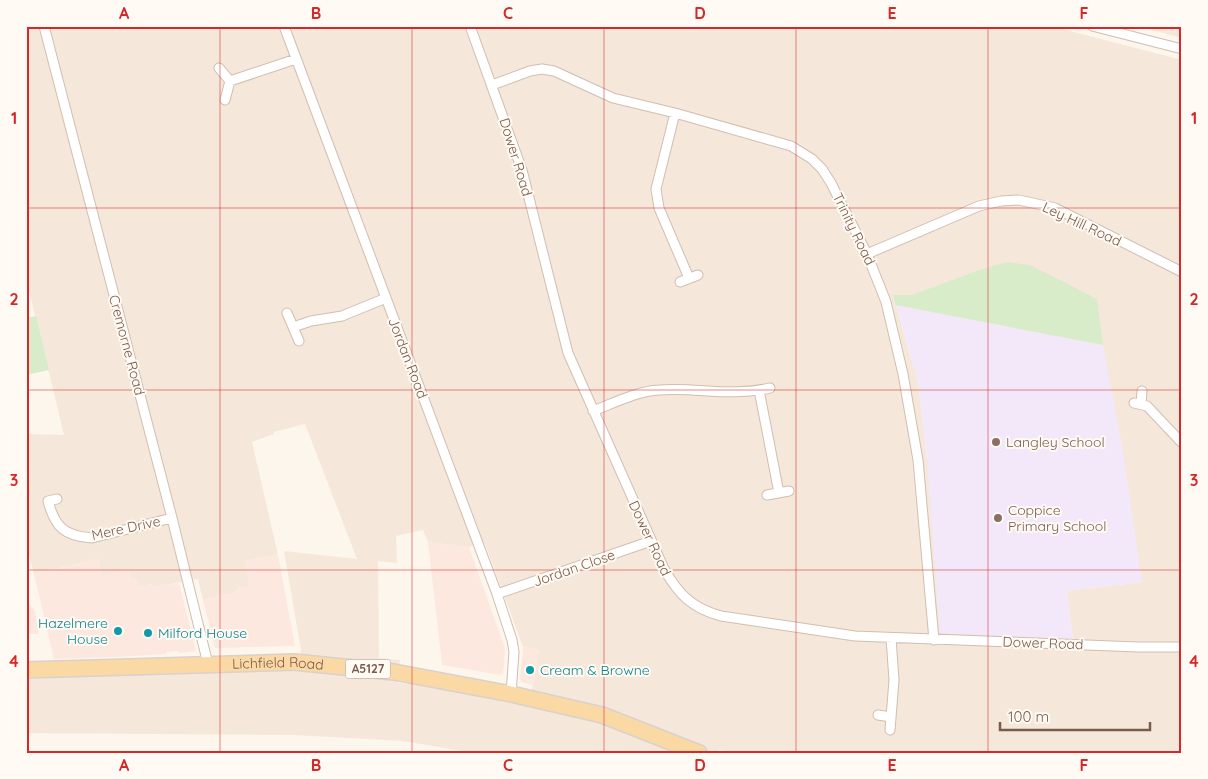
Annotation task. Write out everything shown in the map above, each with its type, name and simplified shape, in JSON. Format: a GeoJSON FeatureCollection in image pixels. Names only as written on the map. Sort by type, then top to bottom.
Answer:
{"type":"FeatureCollection","features":[{"type":"Feature","properties":{"kind":"main road","name":"Lichfield Road"},"geometry":{"type":"LineString","coordinates":[[26,670],[294,662],[346,666],[436,679],[602,715],[700,753]]}},
{"type":"Feature","properties":{"kind":"street","name":"Cremorne Road"},"geometry":{"type":"LineString","coordinates":[[44,26],[208,664]]}},
{"type":"Feature","properties":{"kind":"street","name":"Jordan Road"},"geometry":{"type":"LineString","coordinates":[[284,26],[497,594],[514,652],[511,694]]}},
{"type":"Feature","properties":{"kind":"street","name":"Dower Road"},"geometry":{"type":"LineString","coordinates":[[470,26],[522,170],[568,352],[664,570],[686,600],[712,613],[854,636],[934,640],[1182,646]]}},
{"type":"Feature","properties":{"kind":"street"},"geometry":{"type":"LineString","coordinates":[[1092,26],[1182,49]]}},
{"type":"Feature","properties":{"kind":"street"},"geometry":{"type":"LineString","coordinates":[[230,81],[296,59]]}},
{"type":"Feature","properties":{"kind":"street"},"geometry":{"type":"LineString","coordinates":[[219,68],[230,81]]}},
{"type":"Feature","properties":{"kind":"street","name":"Trinity Road"},"geometry":{"type":"LineString","coordinates":[[492,85],[530,71],[554,71],[613,98],[777,141],[802,151],[822,169],[867,254],[886,302],[912,416],[918,460],[934,640]]}},
{"type":"Feature","properties":{"kind":"street"},"geometry":{"type":"LineString","coordinates":[[225,100],[230,81]]}},
{"type":"Feature","properties":{"kind":"street"},"geometry":{"type":"LineString","coordinates":[[675,113],[656,189],[659,208],[684,280],[698,274]]}},
{"type":"Feature","properties":{"kind":"street","name":"Ley Hill Road"},"geometry":{"type":"LineString","coordinates":[[867,254],[979,206],[1001,201],[1019,200],[1055,208],[1182,272]]}},
{"type":"Feature","properties":{"kind":"street"},"geometry":{"type":"LineString","coordinates":[[293,328],[310,321],[342,316],[386,298]]}},
{"type":"Feature","properties":{"kind":"street"},"geometry":{"type":"LineString","coordinates":[[287,313],[299,341]]}},
{"type":"Feature","properties":{"kind":"street"},"geometry":{"type":"LineString","coordinates":[[593,411],[656,390],[724,393],[770,388]]}},
{"type":"Feature","properties":{"kind":"street"},"geometry":{"type":"LineString","coordinates":[[759,390],[779,493]]}},
{"type":"Feature","properties":{"kind":"street"},"geometry":{"type":"LineString","coordinates":[[1142,391],[1137,404],[1148,406],[1182,443]]}},
{"type":"Feature","properties":{"kind":"street"},"geometry":{"type":"LineString","coordinates":[[767,495],[789,491]]}},
{"type":"Feature","properties":{"kind":"street","name":"Mere Drive"},"geometry":{"type":"LineString","coordinates":[[57,499],[48,501],[56,524],[80,537],[92,538],[172,518]]}},
{"type":"Feature","properties":{"kind":"street","name":"Jordan Close"},"geometry":{"type":"LineString","coordinates":[[497,594],[651,541]]}},
{"type":"Feature","properties":{"kind":"street"},"geometry":{"type":"LineString","coordinates":[[890,730],[894,680],[891,638]]}},
{"type":"Feature","properties":{"kind":"street"},"geometry":{"type":"LineString","coordinates":[[878,715],[891,716]]}},
{"type":"Feature","properties":{"kind":"shaded area"},"geometry":{"type":"Polygon","coordinates":[[[26,26],[1051,26],[1182,60],[1182,753],[744,753],[719,750],[718,753],[475,753],[403,741],[294,735],[26,733],[26,679],[299,669],[301,650],[284,551],[357,559],[305,424],[274,432],[274,434],[252,442],[278,555],[245,561],[250,586],[237,588],[238,591],[203,600],[198,579],[154,587],[152,584],[139,587],[131,579],[102,576],[98,559],[34,574],[26,544],[26,434],[64,435],[26,278],[26,26]],[[896,306],[918,382],[927,460],[1073,639],[1067,591],[1142,582],[896,306]],[[423,530],[396,536],[397,563],[378,561],[379,658],[400,660],[398,683],[422,685],[527,705],[533,685],[539,650],[523,647],[485,544],[469,547],[428,542],[423,530]]]}},
{"type":"Feature","properties":{"kind":"shaded area"},"geometry":{"type":"Polygon","coordinates":[[[1138,26],[1182,26],[1182,38],[1138,26]]]}},
{"type":"Feature","properties":{"kind":"shaded area"},"geometry":{"type":"Polygon","coordinates":[[[896,305],[1103,345],[1122,446],[1142,582],[1067,591],[1073,639],[940,633],[927,460],[918,382],[896,305]]]}},
{"type":"Feature","properties":{"kind":"shaded area"},"geometry":{"type":"Polygon","coordinates":[[[428,542],[469,547],[505,648],[503,673],[500,675],[442,665],[428,542]]]}},
{"type":"Feature","properties":{"kind":"shaded area"},"geometry":{"type":"Polygon","coordinates":[[[278,555],[295,646],[215,648],[203,600],[238,591],[237,588],[249,586],[245,561],[278,555]]]}},
{"type":"Feature","properties":{"kind":"shaded area"},"geometry":{"type":"Polygon","coordinates":[[[98,559],[102,575],[130,570],[131,579],[137,578],[139,586],[153,584],[154,587],[179,583],[196,651],[118,657],[54,659],[34,574],[98,559]]]}},
{"type":"Feature","properties":{"kind":"shaded area"},"geometry":{"type":"Polygon","coordinates":[[[26,600],[35,611],[39,634],[26,634],[26,600]]]}},
{"type":"Feature","properties":{"kind":"shaded area"},"geometry":{"type":"Polygon","coordinates":[[[523,647],[539,650],[533,685],[521,682],[523,647]]]}},
{"type":"Feature","properties":{"kind":"green space"},"geometry":{"type":"Polygon","coordinates":[[[1007,262],[1030,265],[1097,299],[1103,345],[896,305],[893,295],[912,295],[979,270],[1007,262]]]}},
{"type":"Feature","properties":{"kind":"green space"},"geometry":{"type":"Polygon","coordinates":[[[36,316],[49,370],[26,375],[26,318],[36,316]]]}},
{"type":"Feature","properties":{"kind":"place","name":"Langley School"},"geometry":{"type":"Point","coordinates":[996,442]}},
{"type":"Feature","properties":{"kind":"place","name":"Coppice Primary School"},"geometry":{"type":"Point","coordinates":[998,518]}},
{"type":"Feature","properties":{"kind":"place","name":"Hazelmere House"},"geometry":{"type":"Point","coordinates":[118,631]}},
{"type":"Feature","properties":{"kind":"place","name":"Milford House"},"geometry":{"type":"Point","coordinates":[148,633]}},
{"type":"Feature","properties":{"kind":"place","name":"Cream & Browne"},"geometry":{"type":"Point","coordinates":[530,670]}}]}
